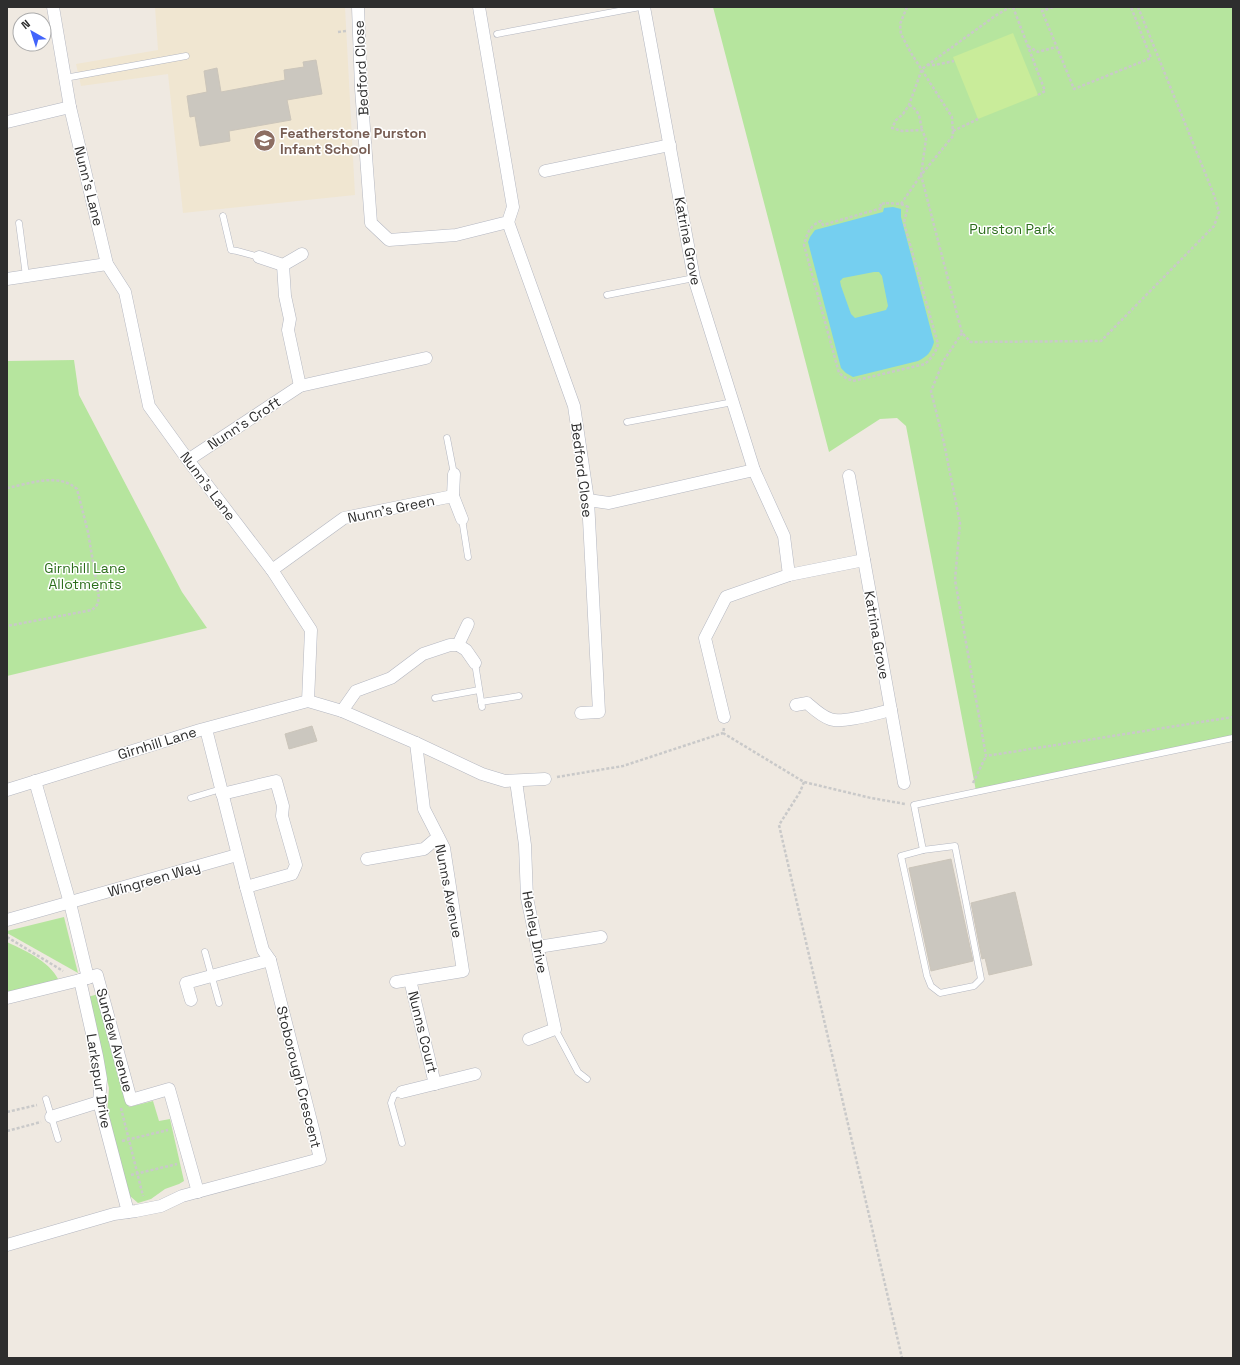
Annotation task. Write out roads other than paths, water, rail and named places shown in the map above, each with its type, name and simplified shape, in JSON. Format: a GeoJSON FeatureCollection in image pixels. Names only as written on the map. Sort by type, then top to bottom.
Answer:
{"type":"FeatureCollection","features":[{"type":"Feature","properties":{"kind":"street","name":"Nunn's Lane"},"geometry":{"type":"LineString","coordinates":[[53,7],[70,107],[108,264],[125,292],[149,406],[272,570],[311,630],[308,701]]}},
{"type":"Feature","properties":{"kind":"street","name":"Bedford Close"},"geometry":{"type":"LineString","coordinates":[[358,7],[361,88],[371,223],[389,240],[456,235],[508,222],[574,406],[588,500],[599,712],[581,713]]}},
{"type":"Feature","properties":{"kind":"street"},"geometry":{"type":"LineString","coordinates":[[479,7],[513,207],[508,222]]}},
{"type":"Feature","properties":{"kind":"street","name":"Katrina Grove"},"geometry":{"type":"LineString","coordinates":[[644,7],[694,278],[754,470],[784,536],[789,575]]}},
{"type":"Feature","properties":{"kind":"street"},"geometry":{"type":"LineString","coordinates":[[7,122],[70,107]]}},
{"type":"Feature","properties":{"kind":"street"},"geometry":{"type":"LineString","coordinates":[[545,171],[670,145]]}},
{"type":"Feature","properties":{"kind":"street"},"geometry":{"type":"LineString","coordinates":[[260,257],[283,265],[302,254]]}},
{"type":"Feature","properties":{"kind":"street"},"geometry":{"type":"LineString","coordinates":[[7,279],[108,264]]}},
{"type":"Feature","properties":{"kind":"street"},"geometry":{"type":"LineString","coordinates":[[283,265],[285,296],[290,319],[288,330],[300,386]]}},
{"type":"Feature","properties":{"kind":"street","name":"Nunn's Croft"},"geometry":{"type":"LineString","coordinates":[[188,460],[300,386],[426,358]]}},
{"type":"Feature","properties":{"kind":"street"},"geometry":{"type":"LineString","coordinates":[[588,500],[609,503],[754,470]]}},
{"type":"Feature","properties":{"kind":"street","name":"Nunn's Green"},"geometry":{"type":"LineString","coordinates":[[454,474],[453,496],[462,519]]}},
{"type":"Feature","properties":{"kind":"street","name":"Katrina Grove"},"geometry":{"type":"LineString","coordinates":[[849,476],[904,783]]}},
{"type":"Feature","properties":{"kind":"street","name":"Nunn's Green"},"geometry":{"type":"LineString","coordinates":[[272,570],[344,518],[453,496]]}},
{"type":"Feature","properties":{"kind":"street"},"geometry":{"type":"LineString","coordinates":[[724,717],[705,638],[726,597],[789,575],[864,560]]}},
{"type":"Feature","properties":{"kind":"street"},"geometry":{"type":"LineString","coordinates":[[458,644],[468,624]]}},
{"type":"Feature","properties":{"kind":"street"},"geometry":{"type":"LineString","coordinates":[[342,711],[356,691],[391,678],[422,654],[458,644],[466,650],[474,663]]}},
{"type":"Feature","properties":{"kind":"street"},"geometry":{"type":"LineString","coordinates":[[308,701],[342,711],[482,774],[505,781],[545,779]]}},
{"type":"Feature","properties":{"kind":"street","name":"Girnhill Lane"},"geometry":{"type":"LineString","coordinates":[[7,790],[206,729],[308,701]]}},
{"type":"Feature","properties":{"kind":"street"},"geometry":{"type":"LineString","coordinates":[[796,705],[807,703],[831,720],[850,719],[891,710]]}},
{"type":"Feature","properties":{"kind":"street","name":"Stoborough Crescent"},"geometry":{"type":"LineString","coordinates":[[7,1245],[114,1214],[161,1206],[182,1196],[320,1159],[313,1126],[270,960],[263,950],[206,729]]}},
{"type":"Feature","properties":{"kind":"street","name":"Nunns Avenue"},"geometry":{"type":"LineString","coordinates":[[416,743],[424,809],[444,848],[463,971]]}},
{"type":"Feature","properties":{"kind":"street","name":"Sundew Avenue"},"geometry":{"type":"LineString","coordinates":[[36,781],[70,903],[84,979],[97,975],[131,1100],[169,1089],[198,1192]]}},
{"type":"Feature","properties":{"kind":"street"},"geometry":{"type":"LineString","coordinates":[[222,792],[276,781],[283,806],[282,816],[296,866],[292,874],[246,887]]}},
{"type":"Feature","properties":{"kind":"street","name":"Henley Drive"},"geometry":{"type":"LineString","coordinates":[[516,781],[525,845],[527,898],[555,1029]]}},
{"type":"Feature","properties":{"kind":"street"},"geometry":{"type":"LineString","coordinates":[[367,859],[424,849],[438,837]]}},
{"type":"Feature","properties":{"kind":"street","name":"Wingreen Way"},"geometry":{"type":"LineString","coordinates":[[7,920],[238,854]]}},
{"type":"Feature","properties":{"kind":"street"},"geometry":{"type":"LineString","coordinates":[[538,947],[601,937]]}},
{"type":"Feature","properties":{"kind":"street"},"geometry":{"type":"LineString","coordinates":[[191,1000],[186,983],[270,960]]}},
{"type":"Feature","properties":{"kind":"street","name":"Nunns Court"},"geometry":{"type":"LineString","coordinates":[[396,982],[463,971]]}},
{"type":"Feature","properties":{"kind":"street"},"geometry":{"type":"LineString","coordinates":[[7,998],[84,979]]}},
{"type":"Feature","properties":{"kind":"street","name":"Larkspur Drive"},"geometry":{"type":"LineString","coordinates":[[84,979],[101,1079],[100,1102],[128,1212]]}},
{"type":"Feature","properties":{"kind":"street","name":"Nunns Court"},"geometry":{"type":"LineString","coordinates":[[410,980],[435,1084]]}},
{"type":"Feature","properties":{"kind":"street"},"geometry":{"type":"LineString","coordinates":[[529,1038],[555,1029]]}},
{"type":"Feature","properties":{"kind":"street","name":"Nunns Court"},"geometry":{"type":"LineString","coordinates":[[402,1092],[475,1074]]}},
{"type":"Feature","properties":{"kind":"street"},"geometry":{"type":"LineString","coordinates":[[46,1117],[100,1102]]}},
{"type":"Feature","properties":{"kind":"lane"},"geometry":{"type":"LineString","coordinates":[[497,34],[640,7]]}},
{"type":"Feature","properties":{"kind":"lane"},"geometry":{"type":"LineString","coordinates":[[65,78],[186,56]]}},
{"type":"Feature","properties":{"kind":"lane"},"geometry":{"type":"LineString","coordinates":[[223,216],[231,250],[260,257]]}},
{"type":"Feature","properties":{"kind":"lane"},"geometry":{"type":"LineString","coordinates":[[19,223],[26,276]]}},
{"type":"Feature","properties":{"kind":"lane"},"geometry":{"type":"LineString","coordinates":[[607,295],[694,278]]}},
{"type":"Feature","properties":{"kind":"lane"},"geometry":{"type":"LineString","coordinates":[[627,422],[733,402]]}},
{"type":"Feature","properties":{"kind":"lane"},"geometry":{"type":"LineString","coordinates":[[447,438],[454,474]]}},
{"type":"Feature","properties":{"kind":"lane"},"geometry":{"type":"LineString","coordinates":[[462,519],[468,557]]}},
{"type":"Feature","properties":{"kind":"lane"},"geometry":{"type":"LineString","coordinates":[[474,663],[482,704],[519,696]]}},
{"type":"Feature","properties":{"kind":"lane"},"geometry":{"type":"LineString","coordinates":[[436,698],[479,690]]}},
{"type":"Feature","properties":{"kind":"lane"},"geometry":{"type":"LineString","coordinates":[[923,850],[914,805],[1233,738]]}},
{"type":"Feature","properties":{"kind":"lane"},"geometry":{"type":"LineString","coordinates":[[191,798],[222,792]]}},
{"type":"Feature","properties":{"kind":"lane"},"geometry":{"type":"LineString","coordinates":[[955,846],[981,979],[974,986],[940,993],[931,986],[927,976],[901,856],[923,850],[955,846]]}},
{"type":"Feature","properties":{"kind":"lane"},"geometry":{"type":"LineString","coordinates":[[206,952],[219,1003]]}},
{"type":"Feature","properties":{"kind":"lane"},"geometry":{"type":"LineString","coordinates":[[555,1029],[578,1072],[587,1079]]}},
{"type":"Feature","properties":{"kind":"lane"},"geometry":{"type":"LineString","coordinates":[[402,1092],[394,1095],[391,1103],[402,1143]]}},
{"type":"Feature","properties":{"kind":"lane"},"geometry":{"type":"LineString","coordinates":[[46,1099],[46,1117],[58,1139]]}},
{"type":"Feature","properties":{"kind":"water"},"geometry":{"type":"Polygon","coordinates":[[[893,207],[901,209],[901,217],[934,342],[929,353],[918,361],[853,377],[841,368],[808,242],[815,230],[883,212],[884,208],[893,207]],[[879,272],[843,278],[840,281],[851,314],[855,318],[886,310],[888,306],[882,276],[879,272]]]}},
{"type":"Feature","properties":{"kind":"place","name":"Featherstone Purston Infant School"},"geometry":{"type":"Point","coordinates":[264,141]}},
{"type":"Feature","properties":{"kind":"park label","name":"Purston Park"},"geometry":{"type":"Point","coordinates":[1012,229]}},
{"type":"Feature","properties":{"kind":"park label","name":"Girnhill Lane Allotments"},"geometry":{"type":"Point","coordinates":[85,576]}}]}
